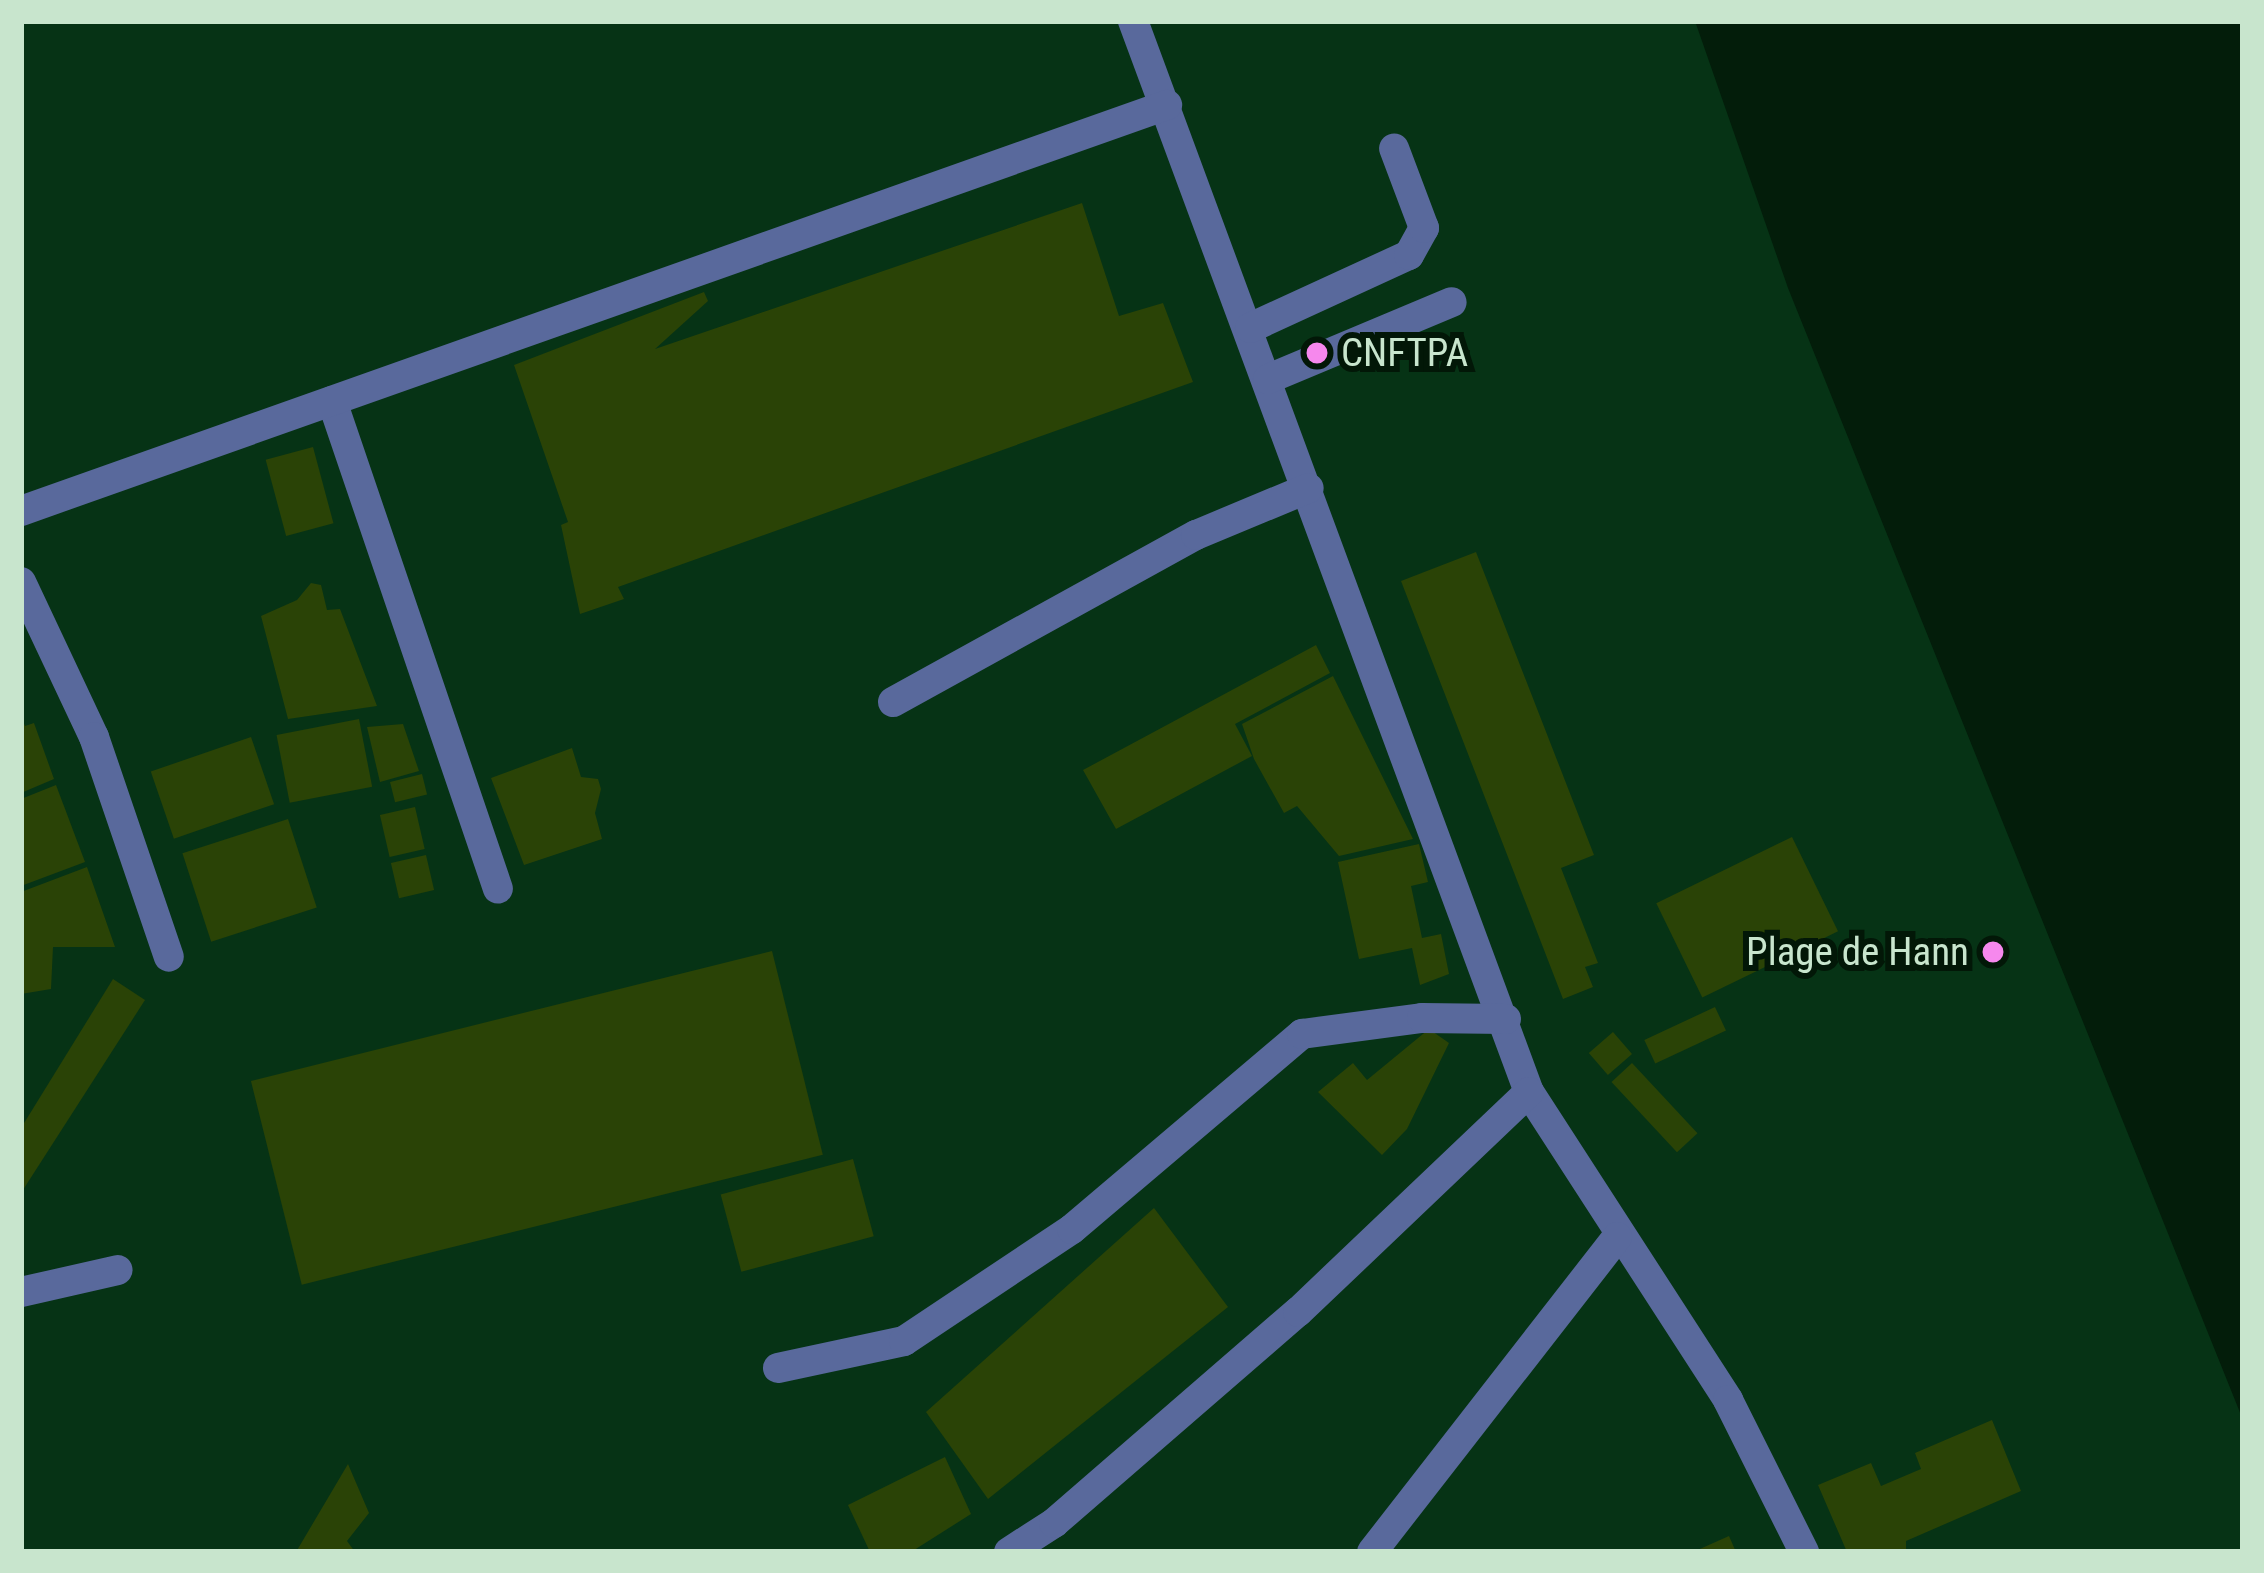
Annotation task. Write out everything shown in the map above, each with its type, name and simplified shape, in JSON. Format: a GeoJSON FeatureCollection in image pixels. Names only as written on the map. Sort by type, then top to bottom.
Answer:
{"type":"FeatureCollection","features":[{"type":"Feature","properties":{"kind":"street"},"geometry":{"type":"LineString","coordinates":[[1133,21],[1506,1019],[1529,1092],[1617,1238],[1727,1400],[1804,1552]]}},
{"type":"Feature","properties":{"kind":"street"},"geometry":{"type":"LineString","coordinates":[[21,511],[1167,105]]}},
{"type":"Feature","properties":{"kind":"street"},"geometry":{"type":"LineString","coordinates":[[1250,328],[1408,255],[1424,228],[1394,148]]}},
{"type":"Feature","properties":{"kind":"street"},"geometry":{"type":"LineString","coordinates":[[1268,379],[1452,302]]}},
{"type":"Feature","properties":{"kind":"street"},"geometry":{"type":"LineString","coordinates":[[332,401],[498,889]]}},
{"type":"Feature","properties":{"kind":"street"},"geometry":{"type":"LineString","coordinates":[[893,702],[1196,535],[1309,488]]}},
{"type":"Feature","properties":{"kind":"street"},"geometry":{"type":"LineString","coordinates":[[21,582],[94,737],[169,957]]}},
{"type":"Feature","properties":{"kind":"street"},"geometry":{"type":"LineString","coordinates":[[778,1368],[904,1341],[1072,1229],[1302,1034],[1422,1018],[1506,1019]]}},
{"type":"Feature","properties":{"kind":"street"},"geometry":{"type":"LineString","coordinates":[[1009,1552],[1054,1523],[1298,1312],[1529,1092]]}},
{"type":"Feature","properties":{"kind":"street"},"geometry":{"type":"LineString","coordinates":[[1372,1552],[1617,1238]]}},
{"type":"Feature","properties":{"kind":"street"},"geometry":{"type":"LineString","coordinates":[[21,1292],[118,1270]]}},
{"type":"Feature","properties":{"kind":"shaded area"},"geometry":{"type":"Polygon","coordinates":[[[1695,21],[2243,21],[2243,1420],[1788,288],[1695,21]]]}},
{"type":"Feature","properties":{"kind":"building"},"geometry":{"type":"Polygon","coordinates":[[[1082,203],[1119,316],[1163,303],[1193,382],[618,587],[624,599],[580,614],[561,525],[568,522],[514,365],[704,292],[708,301],[655,349],[1082,203]]]}},
{"type":"Feature","properties":{"kind":"building"},"geometry":{"type":"Polygon","coordinates":[[[313,447],[333,523],[286,536],[266,460],[313,447]]]}},
{"type":"Feature","properties":{"kind":"building"},"geometry":{"type":"Polygon","coordinates":[[[1476,552],[1594,855],[1561,868],[1598,963],[1585,967],[1593,987],[1563,999],[1401,581],[1476,552]]]}},
{"type":"Feature","properties":{"kind":"building"},"geometry":{"type":"Polygon","coordinates":[[[311,583],[321,585],[327,610],[340,609],[377,706],[288,719],[261,616],[297,600],[311,583]]]}},
{"type":"Feature","properties":{"kind":"building"},"geometry":{"type":"Polygon","coordinates":[[[1316,645],[1330,673],[1235,724],[1252,756],[1116,829],[1083,770],[1316,645]]]}},
{"type":"Feature","properties":{"kind":"building"},"geometry":{"type":"Polygon","coordinates":[[[1333,676],[1413,839],[1339,856],[1297,806],[1284,813],[1254,759],[1242,724],[1333,676]]]}},
{"type":"Feature","properties":{"kind":"building"},"geometry":{"type":"Polygon","coordinates":[[[21,716],[25,726],[34,723],[54,779],[21,793],[21,716]]]}},
{"type":"Feature","properties":{"kind":"building"},"geometry":{"type":"Polygon","coordinates":[[[359,719],[372,787],[290,803],[277,735],[359,719]]]}},
{"type":"Feature","properties":{"kind":"building"},"geometry":{"type":"Polygon","coordinates":[[[403,724],[419,771],[380,782],[367,727],[403,724]]]}},
{"type":"Feature","properties":{"kind":"building"},"geometry":{"type":"Polygon","coordinates":[[[251,737],[274,804],[174,839],[151,772],[251,737]]]}},
{"type":"Feature","properties":{"kind":"building"},"geometry":{"type":"Polygon","coordinates":[[[572,748],[581,777],[598,779],[601,789],[595,813],[602,839],[524,865],[491,778],[572,748]]]}},
{"type":"Feature","properties":{"kind":"building"},"geometry":{"type":"Polygon","coordinates":[[[422,774],[427,794],[395,802],[390,782],[422,774]]]}},
{"type":"Feature","properties":{"kind":"building"},"geometry":{"type":"Polygon","coordinates":[[[56,785],[85,862],[21,886],[21,799],[56,785]]]}},
{"type":"Feature","properties":{"kind":"building"},"geometry":{"type":"Polygon","coordinates":[[[415,807],[425,849],[390,857],[380,815],[415,807]]]}},
{"type":"Feature","properties":{"kind":"building"},"geometry":{"type":"Polygon","coordinates":[[[288,819],[317,907],[211,942],[182,853],[288,819]]]}},
{"type":"Feature","properties":{"kind":"building"},"geometry":{"type":"Polygon","coordinates":[[[1792,837],[1838,931],[1702,998],[1656,903],[1792,837]]]}},
{"type":"Feature","properties":{"kind":"building"},"geometry":{"type":"Polygon","coordinates":[[[1419,844],[1428,882],[1411,886],[1422,938],[1441,934],[1449,974],[1420,985],[1412,948],[1359,959],[1338,862],[1419,844]]]}},
{"type":"Feature","properties":{"kind":"building"},"geometry":{"type":"Polygon","coordinates":[[[426,855],[434,890],[399,898],[391,863],[426,855]]]}},
{"type":"Feature","properties":{"kind":"building"},"geometry":{"type":"Polygon","coordinates":[[[87,867],[115,947],[53,947],[51,989],[21,994],[21,892],[87,867]]]}},
{"type":"Feature","properties":{"kind":"building"},"geometry":{"type":"Polygon","coordinates":[[[772,951],[823,1155],[302,1285],[251,1081],[772,951]]]}},
{"type":"Feature","properties":{"kind":"building"},"geometry":{"type":"Polygon","coordinates":[[[113,979],[145,1000],[21,1193],[21,1128],[113,979]]]}},
{"type":"Feature","properties":{"kind":"building"},"geometry":{"type":"Polygon","coordinates":[[[1715,1007],[1726,1031],[1655,1064],[1644,1040],[1715,1007]]]}},
{"type":"Feature","properties":{"kind":"building"},"geometry":{"type":"Polygon","coordinates":[[[1429,1029],[1449,1043],[1407,1129],[1382,1155],[1318,1092],[1353,1063],[1367,1080],[1429,1029]]]}},
{"type":"Feature","properties":{"kind":"building"},"geometry":{"type":"Polygon","coordinates":[[[1613,1032],[1632,1054],[1608,1075],[1589,1053],[1613,1032]]]}},
{"type":"Feature","properties":{"kind":"building"},"geometry":{"type":"Polygon","coordinates":[[[1632,1063],[1697,1133],[1677,1152],[1612,1082],[1632,1063]]]}},
{"type":"Feature","properties":{"kind":"building"},"geometry":{"type":"Polygon","coordinates":[[[853,1159],[874,1236],[741,1272],[721,1194],[853,1159]]]}},
{"type":"Feature","properties":{"kind":"building"},"geometry":{"type":"Polygon","coordinates":[[[1154,1208],[1228,1307],[988,1499],[926,1412],[1154,1208]]]}},
{"type":"Feature","properties":{"kind":"building"},"geometry":{"type":"Polygon","coordinates":[[[1992,1420],[2021,1491],[1906,1541],[1906,1552],[1847,1552],[1818,1485],[1871,1463],[1881,1486],[1921,1469],[1915,1453],[1992,1420]]]}},
{"type":"Feature","properties":{"kind":"building"},"geometry":{"type":"Polygon","coordinates":[[[945,1457],[971,1514],[911,1552],[870,1552],[848,1505],[945,1457]]]}},
{"type":"Feature","properties":{"kind":"building"},"geometry":{"type":"Polygon","coordinates":[[[348,1464],[369,1513],[347,1541],[355,1552],[296,1552],[348,1464]]]}},
{"type":"Feature","properties":{"kind":"building"},"geometry":{"type":"Polygon","coordinates":[[[1729,1536],[1736,1552],[1693,1552],[1729,1536]]]}},
{"type":"Feature","properties":{"kind":"place","name":"CNFTPA"},"geometry":{"type":"Point","coordinates":[1317,353]}},
{"type":"Feature","properties":{"kind":"place","name":"Plage de Hann"},"geometry":{"type":"Point","coordinates":[1993,952]}}]}
